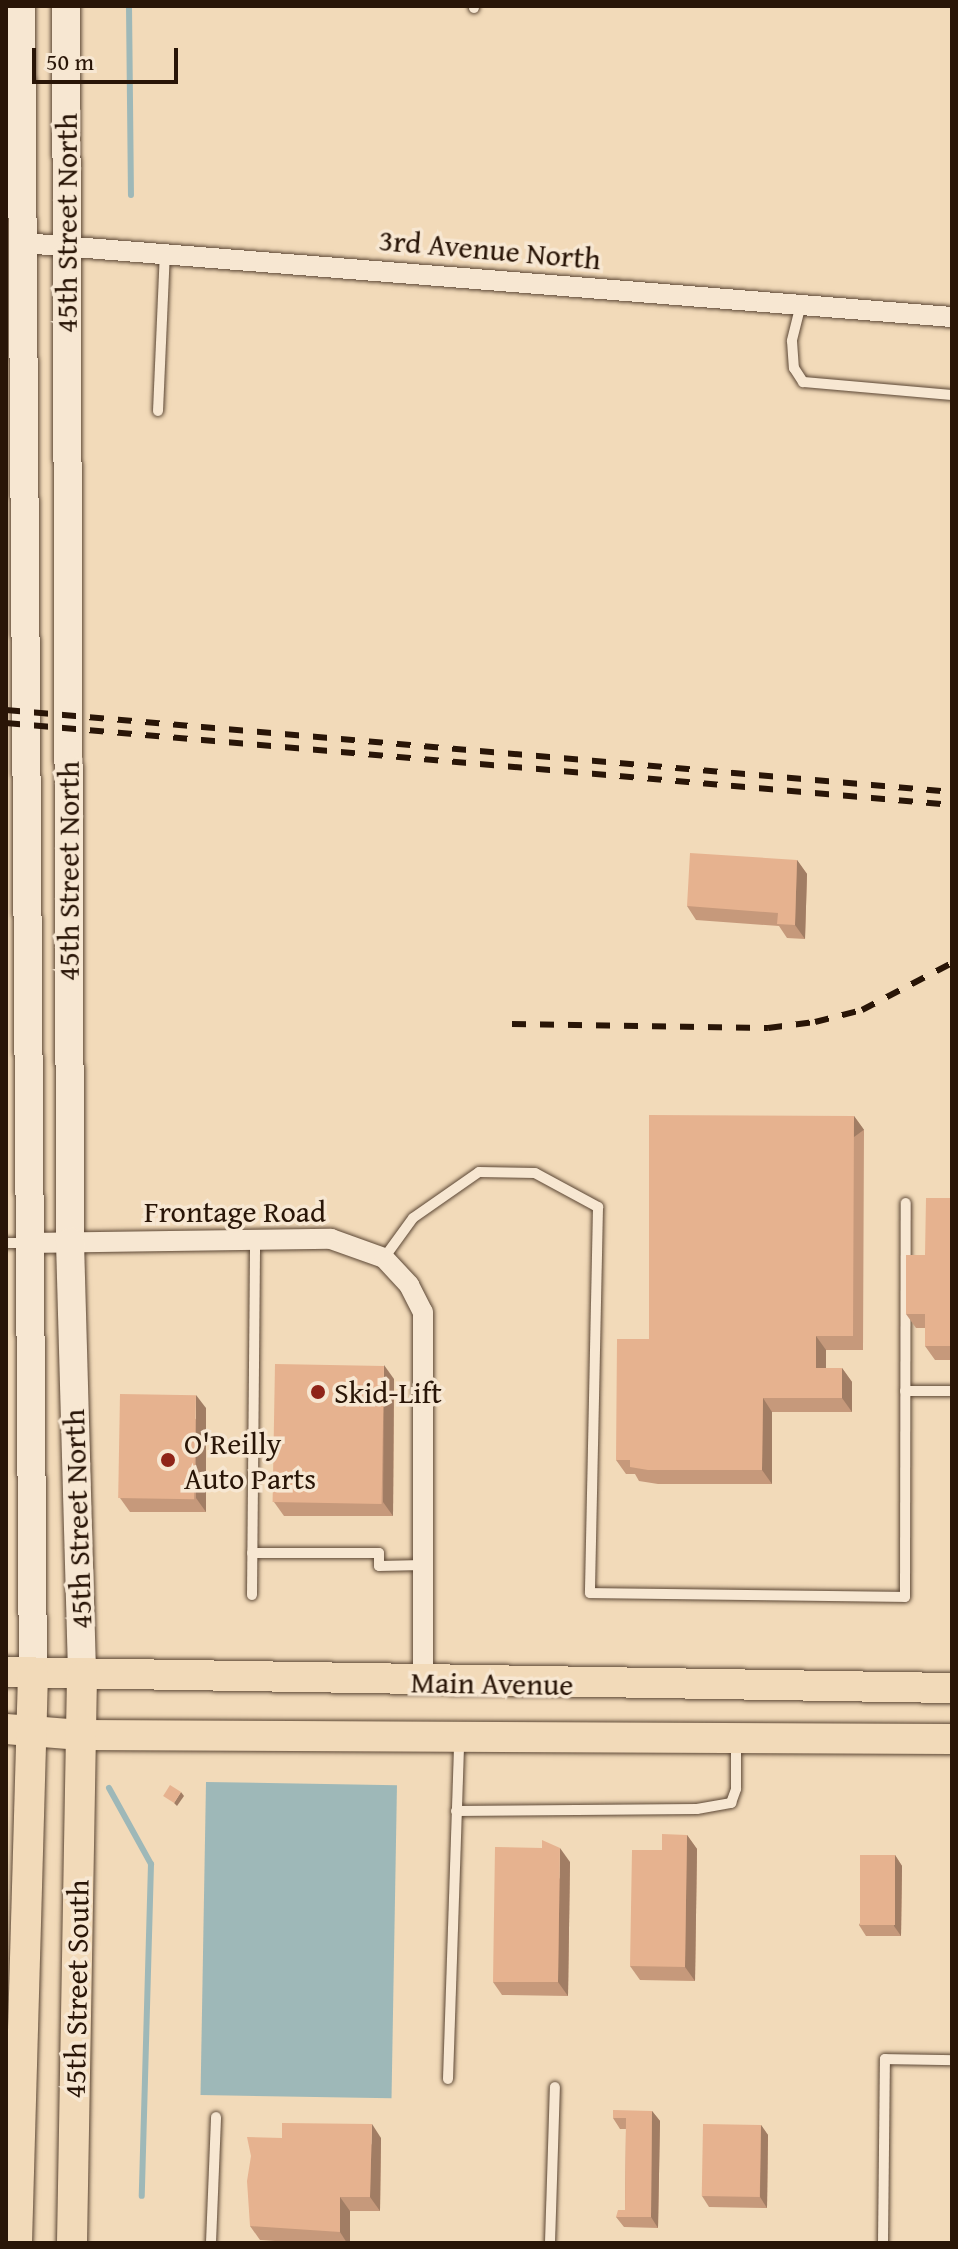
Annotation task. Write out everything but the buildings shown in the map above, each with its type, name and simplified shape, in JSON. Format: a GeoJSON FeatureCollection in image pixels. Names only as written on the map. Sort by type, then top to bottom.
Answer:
{"type":"FeatureCollection","features":[{"type":"Feature","properties":{"kind":"main road","name":"45th Street North"},"geometry":{"type":"LineString","coordinates":[[19,1673],[17,1243],[32,1028],[21,6]]}},
{"type":"Feature","properties":{"kind":"main road","name":"45th Street North"},"geometry":{"type":"LineString","coordinates":[[66,6],[70,1242],[81,1735]]}},
{"type":"Feature","properties":{"kind":"main road","name":"Main Avenue"},"geometry":{"type":"LineString","coordinates":[[19,1673],[423,1682],[952,1688]]}},
{"type":"Feature","properties":{"kind":"main road","name":"45th Street South"},"geometry":{"type":"LineString","coordinates":[[17,2243],[19,1673]]}},
{"type":"Feature","properties":{"kind":"main road","name":"Main Avenue"},"geometry":{"type":"LineString","coordinates":[[20,1730],[81,1735],[459,1738],[736,1734],[952,1739]]}},
{"type":"Feature","properties":{"kind":"main road","name":"45th Street South"},"geometry":{"type":"LineString","coordinates":[[72,2243],[81,1735]]}},
{"type":"Feature","properties":{"kind":"street","name":"3rd Avenue North"},"geometry":{"type":"LineString","coordinates":[[24,243],[952,317]]}},
{"type":"Feature","properties":{"kind":"street","name":"Frontage Road"},"geometry":{"type":"LineString","coordinates":[[17,1243],[331,1239],[384,1258],[409,1285],[423,1312],[423,1682]]}},
{"type":"Feature","properties":{"kind":"lane"},"geometry":{"type":"LineString","coordinates":[[158,411],[165,252]]}},
{"type":"Feature","properties":{"kind":"lane"},"geometry":{"type":"LineString","coordinates":[[801,304],[792,341],[794,368],[803,382],[952,395]]}},
{"type":"Feature","properties":{"kind":"lane"},"geometry":{"type":"LineString","coordinates":[[384,1258],[413,1218],[479,1172],[535,1173],[598,1207],[590,1593],[905,1597],[906,1203]]}},
{"type":"Feature","properties":{"kind":"lane"},"geometry":{"type":"LineString","coordinates":[[252,1595],[255,1239]]}},
{"type":"Feature","properties":{"kind":"lane"},"geometry":{"type":"LineString","coordinates":[[905,1391],[952,1391]]}},
{"type":"Feature","properties":{"kind":"lane"},"geometry":{"type":"LineString","coordinates":[[252,1553],[379,1553],[379,1566],[423,1565]]}},
{"type":"Feature","properties":{"kind":"lane"},"geometry":{"type":"LineString","coordinates":[[456,1811],[697,1809],[731,1803],[736,1789],[736,1734]]}},
{"type":"Feature","properties":{"kind":"lane"},"geometry":{"type":"LineString","coordinates":[[448,2079],[459,1738]]}},
{"type":"Feature","properties":{"kind":"lane"},"geometry":{"type":"LineString","coordinates":[[883,2243],[885,2059],[952,2060]]}},
{"type":"Feature","properties":{"kind":"lane"},"geometry":{"type":"LineString","coordinates":[[550,2243],[555,2087]]}},
{"type":"Feature","properties":{"kind":"lane"},"geometry":{"type":"LineString","coordinates":[[211,2243],[216,2117]]}},
{"type":"Feature","properties":{"kind":"water"},"geometry":{"type":"Polygon","coordinates":[[[206,1782],[397,1785],[392,2098],[201,2095],[206,1782]]]}},
{"type":"Feature","properties":{"kind":"waterway"},"geometry":{"type":"LineString","coordinates":[[129,6],[131,195]]}},
{"type":"Feature","properties":{"kind":"waterway"},"geometry":{"type":"LineString","coordinates":[[109,1788],[151,1864],[142,2196]]}},
{"type":"Feature","properties":{"kind":"railway"},"geometry":{"type":"LineString","coordinates":[[6,710],[952,792]]}},
{"type":"Feature","properties":{"kind":"railway"},"geometry":{"type":"LineString","coordinates":[[6,723],[952,805]]}},
{"type":"Feature","properties":{"kind":"railway"},"geometry":{"type":"LineString","coordinates":[[512,1024],[768,1028],[815,1022],[862,1010],[952,963]]}},
{"type":"Feature","properties":{"kind":"place","name":"Skid-Lift"},"geometry":{"type":"Point","coordinates":[318,1392]}},
{"type":"Feature","properties":{"kind":"place","name":"O'Reilly Auto Parts"},"geometry":{"type":"Point","coordinates":[168,1460]}}]}
